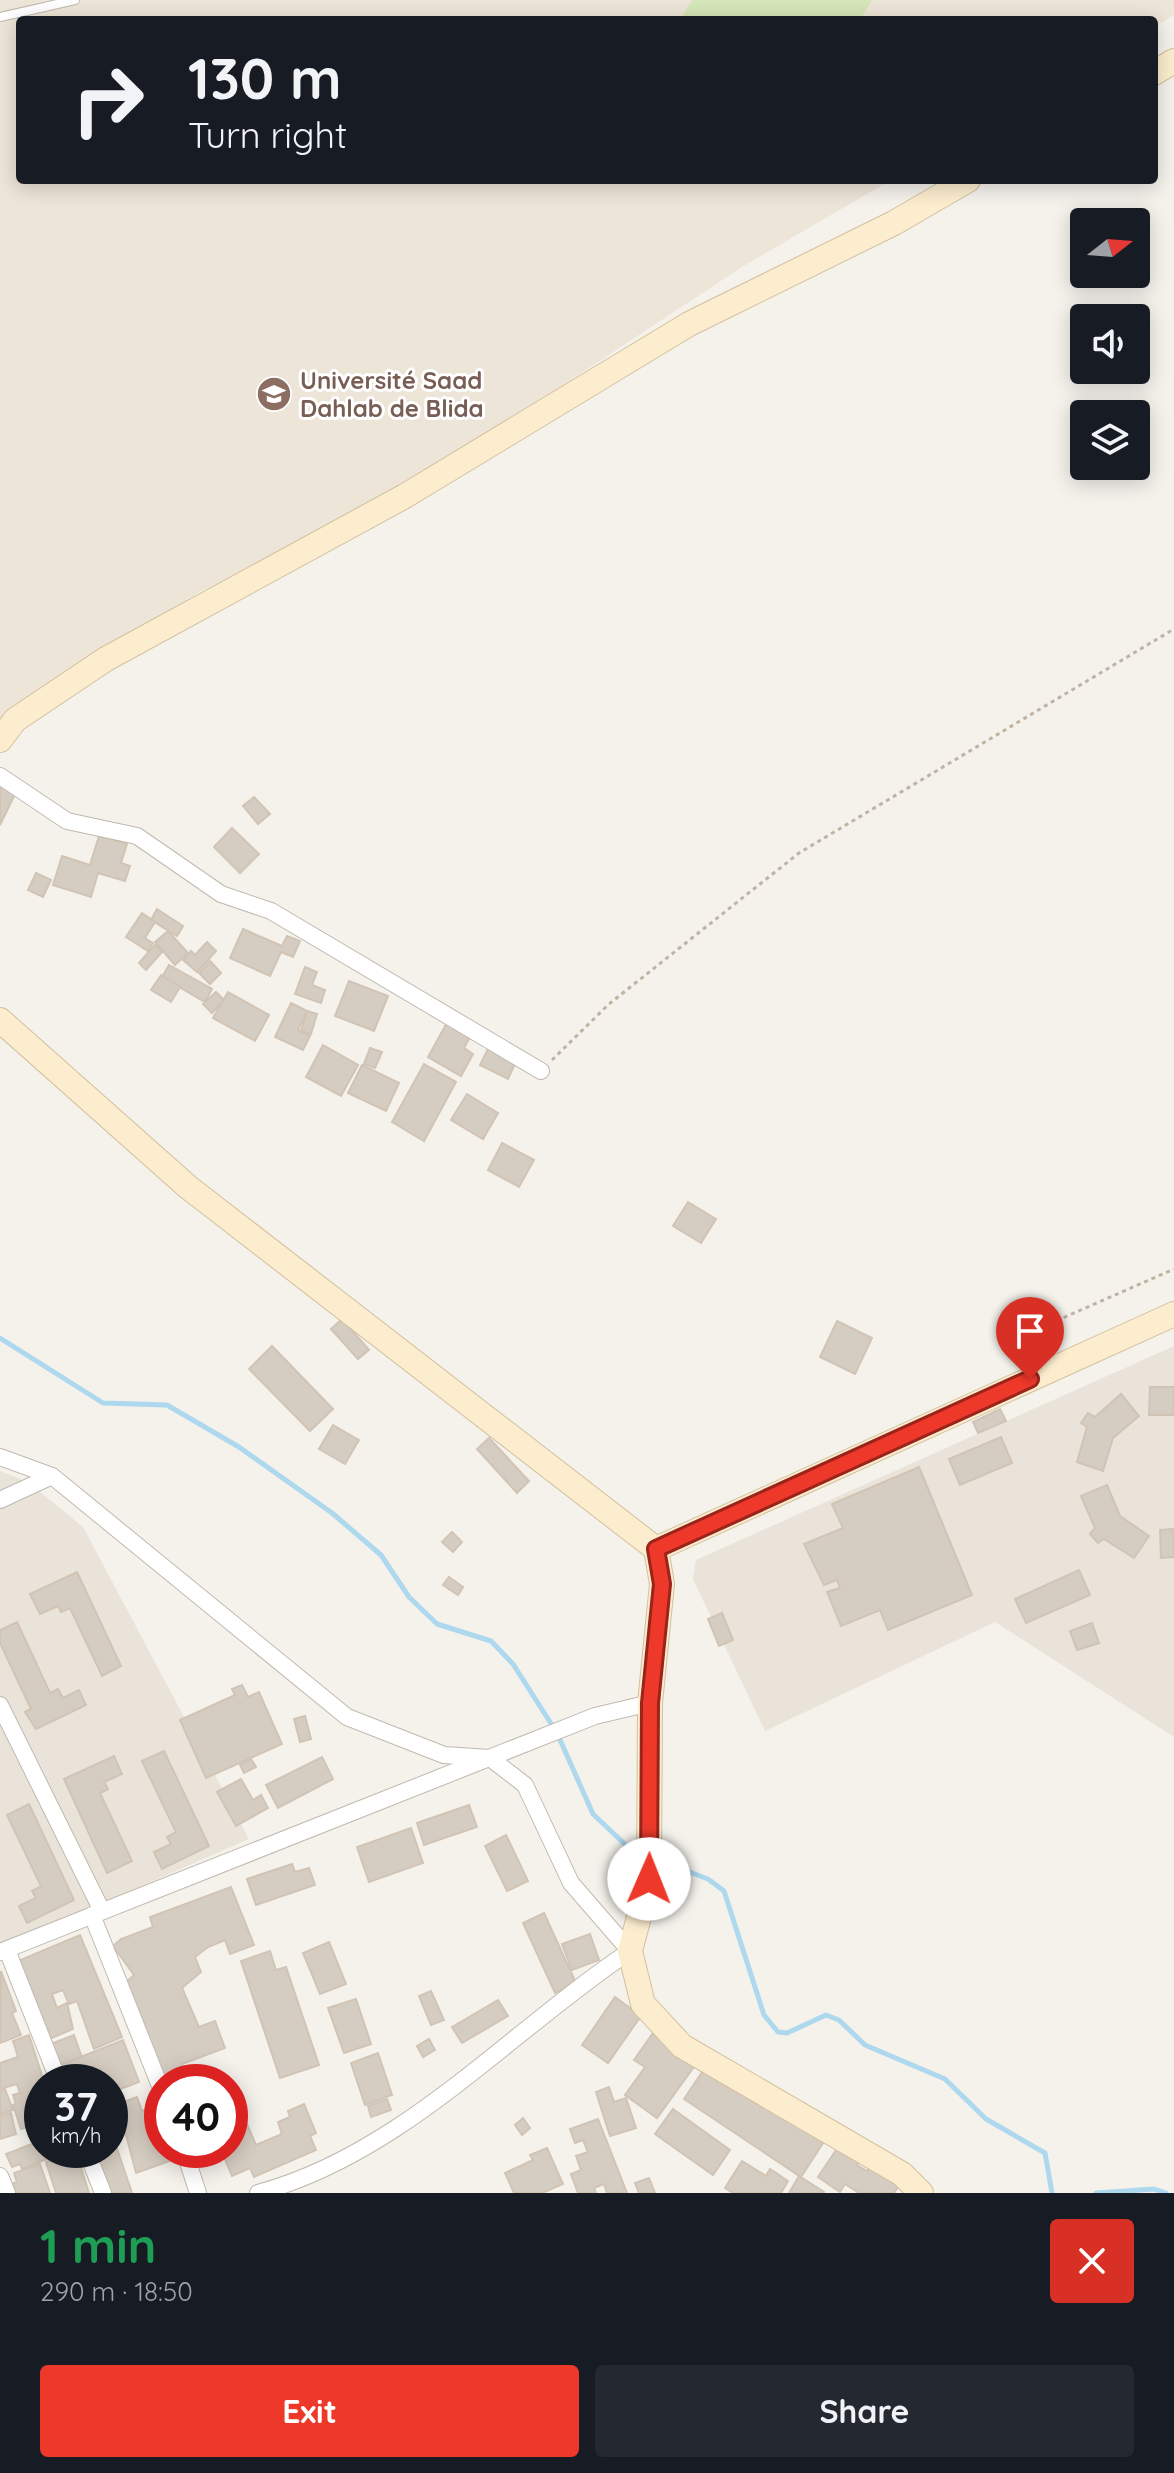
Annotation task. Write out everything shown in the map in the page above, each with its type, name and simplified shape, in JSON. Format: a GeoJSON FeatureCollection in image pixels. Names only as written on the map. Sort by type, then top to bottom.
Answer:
{"type":"FeatureCollection","features":[{"type":"Feature","properties":{"kind":"street"},"geometry":{"type":"LineString","coordinates":[[0,740],[15,720],[106,659],[405,496],[689,324],[894,223],[961,184]]}},
{"type":"Feature","properties":{"kind":"street"},"geometry":{"type":"LineString","coordinates":[[0,776],[67,821],[137,836],[221,894],[271,911],[541,1071]]}},
{"type":"Feature","properties":{"kind":"street"},"geometry":{"type":"LineString","coordinates":[[0,1020],[188,1187],[656,1549],[662,1584],[650,1703],[649,1879],[630,1951],[390,2133],[292,2189],[258,2193]]}},
{"type":"Feature","properties":{"kind":"street"},"geometry":{"type":"LineString","coordinates":[[656,1549],[1174,1314]]}},
{"type":"Feature","properties":{"kind":"street"},"geometry":{"type":"LineString","coordinates":[[0,1457],[52,1476],[347,1717],[444,1755],[490,1758],[525,1785],[571,1883],[630,1951],[643,2004],[682,2046],[902,2174],[921,2193]]}},
{"type":"Feature","properties":{"kind":"street"},"geometry":{"type":"LineString","coordinates":[[0,1500],[52,1476]]}},
{"type":"Feature","properties":{"kind":"street"},"geometry":{"type":"LineString","coordinates":[[51,2064],[3,1951],[595,1716],[650,1703]]}},
{"type":"Feature","properties":{"kind":"street"},"geometry":{"type":"LineString","coordinates":[[0,1705],[97,1913],[152,2064]]}},
{"type":"Feature","properties":{"kind":"street"},"geometry":{"type":"LineString","coordinates":[[93,2168],[103,2193]]}},
{"type":"Feature","properties":{"kind":"street"},"geometry":{"type":"LineString","coordinates":[[190,2168],[198,2193]]}},
{"type":"Feature","properties":{"kind":"street"},"geometry":{"type":"LineString","coordinates":[[0,2176],[7,2193]]}},
{"type":"Feature","properties":{"kind":"lane"},"geometry":{"type":"LineString","coordinates":[[0,17],[75,0]]}},
{"type":"Feature","properties":{"kind":"path"},"geometry":{"type":"LineString","coordinates":[[541,1071],[609,1004],[799,853],[1174,629]]}},
{"type":"Feature","properties":{"kind":"path"},"geometry":{"type":"LineString","coordinates":[[1049,1324],[1174,1269]]}},
{"type":"Feature","properties":{"kind":"shaded area","name":"Université Saad Dahlab de Blida"},"geometry":{"type":"Polygon","coordinates":[[[0,0],[1174,0],[1174,15],[1158,25],[1158,16],[16,16],[16,184],[884,184],[742,267],[412,485],[199,592],[0,722],[0,0]]]}},
{"type":"Feature","properties":{"kind":"shaded area"},"geometry":{"type":"Polygon","coordinates":[[[1174,1346],[1174,1737],[995,1622],[765,1731],[693,1579],[696,1560],[1174,1346]]]}},
{"type":"Feature","properties":{"kind":"shaded area"},"geometry":{"type":"Polygon","coordinates":[[[0,1471],[28,1482],[83,1527],[249,1839],[0,1948],[0,1471]]]}},
{"type":"Feature","properties":{"kind":"green space"},"geometry":{"type":"Polygon","coordinates":[[[692,0],[872,0],[862,16],[682,16],[692,0]]]}},
{"type":"Feature","properties":{"kind":"building"},"geometry":{"type":"Polygon","coordinates":[[[0,779],[18,788],[0,825],[0,779]]]}},
{"type":"Feature","properties":{"kind":"building"},"geometry":{"type":"Polygon","coordinates":[[[254,797],[270,814],[258,824],[243,806],[254,797]]]}},
{"type":"Feature","properties":{"kind":"building"},"geometry":{"type":"Polygon","coordinates":[[[232,828],[259,854],[240,873],[214,847],[232,828]]]}},
{"type":"Feature","properties":{"kind":"building"},"geometry":{"type":"Polygon","coordinates":[[[99,836],[127,844],[121,863],[130,866],[125,881],[98,873],[91,897],[53,885],[62,856],[90,865],[99,836]]]}},
{"type":"Feature","properties":{"kind":"building"},"geometry":{"type":"Polygon","coordinates":[[[36,873],[51,880],[43,897],[28,890],[36,873]]]}},
{"type":"Feature","properties":{"kind":"building"},"geometry":{"type":"Polygon","coordinates":[[[157,909],[183,926],[177,936],[151,920],[157,909]]]}},
{"type":"Feature","properties":{"kind":"building"},"geometry":{"type":"Polygon","coordinates":[[[142,913],[155,922],[145,938],[153,943],[148,951],[126,937],[142,913]]]}},
{"type":"Feature","properties":{"kind":"building"},"geometry":{"type":"Polygon","coordinates":[[[243,929],[282,946],[287,936],[300,941],[293,957],[281,952],[270,976],[230,958],[243,929]]]}},
{"type":"Feature","properties":{"kind":"building"},"geometry":{"type":"Polygon","coordinates":[[[168,931],[188,953],[175,965],[155,942],[168,931]]]}},
{"type":"Feature","properties":{"kind":"building"},"geometry":{"type":"Polygon","coordinates":[[[207,942],[216,951],[197,972],[183,960],[191,951],[195,955],[207,942]]]}},
{"type":"Feature","properties":{"kind":"building"},"geometry":{"type":"Polygon","coordinates":[[[155,945],[162,952],[146,970],[139,963],[155,945]]]}},
{"type":"Feature","properties":{"kind":"building"},"geometry":{"type":"Polygon","coordinates":[[[210,961],[221,973],[210,984],[199,973],[210,961]]]}},
{"type":"Feature","properties":{"kind":"building"},"geometry":{"type":"Polygon","coordinates":[[[169,965],[212,989],[205,1002],[162,977],[169,965]]]}},
{"type":"Feature","properties":{"kind":"building"},"geometry":{"type":"Polygon","coordinates":[[[305,967],[317,972],[312,985],[325,990],[321,1003],[295,994],[305,967]]]}},
{"type":"Feature","properties":{"kind":"building"},"geometry":{"type":"Polygon","coordinates":[[[161,975],[180,987],[171,1002],[151,990],[161,975]]]}},
{"type":"Feature","properties":{"kind":"building"},"geometry":{"type":"Polygon","coordinates":[[[349,981],[388,996],[374,1031],[335,1016],[349,981]]]}},
{"type":"Feature","properties":{"kind":"building"},"geometry":{"type":"Polygon","coordinates":[[[216,992],[224,1000],[212,1013],[203,1004],[216,992]]]}},
{"type":"Feature","properties":{"kind":"building"},"geometry":{"type":"Polygon","coordinates":[[[228,992],[269,1015],[255,1041],[213,1018],[228,992]]]}},
{"type":"Feature","properties":{"kind":"building"},"geometry":{"type":"Polygon","coordinates":[[[291,1003],[307,1011],[298,1030],[310,1036],[303,1050],[275,1037],[291,1003]]]}},
{"type":"Feature","properties":{"kind":"building"},"geometry":{"type":"Polygon","coordinates":[[[307,1011],[317,1014],[311,1034],[301,1031],[307,1011]]]}},
{"type":"Feature","properties":{"kind":"building"},"geometry":{"type":"Polygon","coordinates":[[[448,1021],[471,1035],[464,1048],[473,1054],[461,1076],[428,1057],[448,1021]]]}},
{"type":"Feature","properties":{"kind":"building"},"geometry":{"type":"Polygon","coordinates":[[[492,1041],[519,1055],[508,1079],[480,1065],[492,1041]]]}},
{"type":"Feature","properties":{"kind":"building"},"geometry":{"type":"Polygon","coordinates":[[[323,1045],[358,1065],[341,1096],[306,1077],[323,1045]]]}},
{"type":"Feature","properties":{"kind":"building"},"geometry":{"type":"Polygon","coordinates":[[[370,1048],[382,1052],[375,1068],[364,1064],[370,1048]]]}},
{"type":"Feature","properties":{"kind":"building"},"geometry":{"type":"Polygon","coordinates":[[[424,1064],[456,1082],[424,1141],[392,1122],[424,1064]]]}},
{"type":"Feature","properties":{"kind":"building"},"geometry":{"type":"Polygon","coordinates":[[[362,1065],[399,1083],[386,1111],[348,1093],[362,1065]]]}},
{"type":"Feature","properties":{"kind":"building"},"geometry":{"type":"Polygon","coordinates":[[[467,1094],[498,1113],[483,1139],[451,1120],[467,1094]]]}},
{"type":"Feature","properties":{"kind":"building"},"geometry":{"type":"Polygon","coordinates":[[[502,1143],[534,1160],[519,1187],[488,1170],[502,1143]]]}},
{"type":"Feature","properties":{"kind":"building"},"geometry":{"type":"Polygon","coordinates":[[[688,1202],[716,1219],[701,1243],[673,1226],[688,1202]]]}},
{"type":"Feature","properties":{"kind":"building"},"geometry":{"type":"Polygon","coordinates":[[[342,1319],[369,1350],[358,1359],[331,1329],[342,1319]]]}},
{"type":"Feature","properties":{"kind":"building"},"geometry":{"type":"Polygon","coordinates":[[[837,1321],[872,1338],[855,1374],[820,1357],[837,1321]]]}},
{"type":"Feature","properties":{"kind":"building"},"geometry":{"type":"Polygon","coordinates":[[[272,1346],[333,1409],[310,1431],[249,1369],[272,1346]]]}},
{"type":"Feature","properties":{"kind":"building"},"geometry":{"type":"Polygon","coordinates":[[[1150,1387],[1174,1387],[1174,1415],[1149,1415],[1150,1387]]]}},
{"type":"Feature","properties":{"kind":"building"},"geometry":{"type":"Polygon","coordinates":[[[1121,1394],[1139,1416],[1113,1438],[1103,1471],[1077,1462],[1087,1427],[1081,1423],[1088,1413],[1095,1417],[1121,1394]]]}},
{"type":"Feature","properties":{"kind":"building"},"geometry":{"type":"Polygon","coordinates":[[[1000,1409],[1006,1421],[978,1433],[973,1422],[1000,1409]]]}},
{"type":"Feature","properties":{"kind":"building"},"geometry":{"type":"Polygon","coordinates":[[[333,1425],[359,1440],[345,1464],[319,1449],[333,1425]]]}},
{"type":"Feature","properties":{"kind":"building"},"geometry":{"type":"Polygon","coordinates":[[[1001,1437],[1012,1463],[960,1485],[949,1459],[1001,1437]]]}},
{"type":"Feature","properties":{"kind":"building"},"geometry":{"type":"Polygon","coordinates":[[[489,1438],[529,1481],[517,1493],[477,1449],[489,1438]]]}},
{"type":"Feature","properties":{"kind":"building"},"geometry":{"type":"Polygon","coordinates":[[[919,1467],[972,1595],[888,1630],[880,1610],[841,1626],[827,1592],[840,1588],[837,1580],[824,1585],[804,1544],[843,1528],[832,1504],[919,1467]]]}},
{"type":"Feature","properties":{"kind":"building"},"geometry":{"type":"Polygon","coordinates":[[[1107,1485],[1120,1516],[1149,1536],[1134,1558],[1104,1539],[1098,1543],[1090,1534],[1095,1528],[1081,1496],[1107,1485]]]}},
{"type":"Feature","properties":{"kind":"building"},"geometry":{"type":"Polygon","coordinates":[[[1174,1529],[1174,1557],[1161,1558],[1160,1530],[1174,1529]]]}},
{"type":"Feature","properties":{"kind":"building"},"geometry":{"type":"Polygon","coordinates":[[[452,1532],[462,1542],[453,1552],[442,1542],[452,1532]]]}},
{"type":"Feature","properties":{"kind":"building"},"geometry":{"type":"Polygon","coordinates":[[[1079,1570],[1090,1595],[1026,1623],[1015,1599],[1079,1570]]]}},
{"type":"Feature","properties":{"kind":"building"},"geometry":{"type":"Polygon","coordinates":[[[77,1572],[121,1666],[102,1676],[70,1608],[61,1612],[58,1606],[40,1614],[30,1594],[77,1572]]]}},
{"type":"Feature","properties":{"kind":"building"},"geometry":{"type":"Polygon","coordinates":[[[449,1577],[463,1587],[458,1595],[443,1585],[449,1577]]]}},
{"type":"Feature","properties":{"kind":"building"},"geometry":{"type":"Polygon","coordinates":[[[722,1613],[733,1640],[719,1646],[708,1619],[722,1613]]]}},
{"type":"Feature","properties":{"kind":"building"},"geometry":{"type":"Polygon","coordinates":[[[17,1622],[50,1693],[58,1689],[63,1698],[79,1690],[86,1705],[36,1729],[25,1712],[31,1709],[0,1643],[0,1630],[17,1622]]]}},
{"type":"Feature","properties":{"kind":"building"},"geometry":{"type":"Polygon","coordinates":[[[1092,1623],[1099,1643],[1077,1650],[1070,1631],[1092,1623]]]}},
{"type":"Feature","properties":{"kind":"building"},"geometry":{"type":"Polygon","coordinates":[[[242,1685],[248,1697],[259,1692],[282,1744],[206,1778],[180,1720],[235,1695],[232,1689],[242,1685]]]}},
{"type":"Feature","properties":{"kind":"building"},"geometry":{"type":"Polygon","coordinates":[[[305,1716],[311,1739],[300,1742],[294,1719],[305,1716]]]}},
{"type":"Feature","properties":{"kind":"building"},"geometry":{"type":"Polygon","coordinates":[[[164,1751],[209,1846],[162,1869],[154,1852],[171,1844],[167,1837],[176,1832],[142,1761],[164,1751]]]}},
{"type":"Feature","properties":{"kind":"building"},"geometry":{"type":"Polygon","coordinates":[[[114,1756],[122,1774],[104,1782],[108,1789],[100,1793],[132,1861],[107,1873],[64,1779],[114,1756]]]}},
{"type":"Feature","properties":{"kind":"building"},"geometry":{"type":"Polygon","coordinates":[[[322,1757],[333,1779],[278,1808],[266,1785],[322,1757]]]}},
{"type":"Feature","properties":{"kind":"building"},"geometry":{"type":"Polygon","coordinates":[[[251,1759],[256,1767],[244,1773],[240,1765],[251,1759]]]}},
{"type":"Feature","properties":{"kind":"building"},"geometry":{"type":"Polygon","coordinates":[[[241,1779],[253,1800],[261,1795],[268,1808],[236,1826],[217,1792],[241,1779]]]}},
{"type":"Feature","properties":{"kind":"building"},"geometry":{"type":"Polygon","coordinates":[[[29,1804],[74,1900],[27,1923],[19,1906],[36,1898],[32,1891],[41,1886],[7,1815],[29,1804]]]}},
{"type":"Feature","properties":{"kind":"building"},"geometry":{"type":"Polygon","coordinates":[[[469,1805],[477,1827],[424,1845],[417,1823],[469,1805]]]}},
{"type":"Feature","properties":{"kind":"building"},"geometry":{"type":"Polygon","coordinates":[[[411,1828],[423,1863],[369,1882],[357,1847],[411,1828]]]}},
{"type":"Feature","properties":{"kind":"building"},"geometry":{"type":"Polygon","coordinates":[[[506,1835],[528,1881],[507,1891],[485,1846],[506,1835]]]}},
{"type":"Feature","properties":{"kind":"building"},"geometry":{"type":"Polygon","coordinates":[[[292,1864],[295,1872],[309,1868],[315,1885],[256,1905],[247,1879],[292,1864]]]}},
{"type":"Feature","properties":{"kind":"building"},"geometry":{"type":"Polygon","coordinates":[[[231,1887],[254,1945],[230,1954],[225,1940],[208,1947],[195,1957],[201,1972],[182,1988],[199,2027],[215,2021],[225,2048],[182,2064],[156,2064],[125,1983],[134,1975],[113,1946],[121,1939],[153,1927],[150,1917],[231,1887]]]}},
{"type":"Feature","properties":{"kind":"building"},"geometry":{"type":"Polygon","coordinates":[[[544,1913],[576,1983],[555,1993],[523,1923],[544,1913]]]}},
{"type":"Feature","properties":{"kind":"building"},"geometry":{"type":"Polygon","coordinates":[[[590,1934],[599,1960],[572,1970],[562,1944],[590,1934]]]}},
{"type":"Feature","properties":{"kind":"building"},"geometry":{"type":"Polygon","coordinates":[[[80,1935],[122,2037],[94,2049],[77,2001],[69,2004],[63,1990],[52,1994],[57,2008],[67,2003],[73,2029],[47,2040],[11,1964],[80,1935]]]}},
{"type":"Feature","properties":{"kind":"building"},"geometry":{"type":"Polygon","coordinates":[[[329,1942],[346,1984],[320,1994],[303,1953],[329,1942]]]}},
{"type":"Feature","properties":{"kind":"building"},"geometry":{"type":"Polygon","coordinates":[[[270,1951],[276,1970],[286,1967],[319,2065],[280,2078],[241,1961],[270,1951]]]}},
{"type":"Feature","properties":{"kind":"building"},"geometry":{"type":"Polygon","coordinates":[[[1,1971],[21,2035],[0,2043],[1,1971]]]}},
{"type":"Feature","properties":{"kind":"building"},"geometry":{"type":"Polygon","coordinates":[[[431,1991],[444,2020],[431,2025],[419,1996],[431,1991]]]}},
{"type":"Feature","properties":{"kind":"building"},"geometry":{"type":"Polygon","coordinates":[[[615,1997],[641,2016],[608,2063],[582,2045],[615,1997]]]}},
{"type":"Feature","properties":{"kind":"building"},"geometry":{"type":"Polygon","coordinates":[[[356,1999],[371,2044],[344,2053],[328,2008],[356,1999]]]}},
{"type":"Feature","properties":{"kind":"building"},"geometry":{"type":"Polygon","coordinates":[[[498,2000],[508,2016],[462,2043],[452,2027],[498,2000]]]}},
{"type":"Feature","properties":{"kind":"building"},"geometry":{"type":"Polygon","coordinates":[[[653,2033],[696,2064],[657,2118],[625,2095],[645,2067],[634,2060],[653,2033]]]}},
{"type":"Feature","properties":{"kind":"building"},"geometry":{"type":"Polygon","coordinates":[[[29,2035],[38,2064],[24,2064],[24,2128],[21,2129],[13,2105],[16,2104],[13,2095],[20,2093],[17,2084],[0,2089],[0,2063],[18,2057],[13,2041],[29,2035]]]}},
{"type":"Feature","properties":{"kind":"building"},"geometry":{"type":"Polygon","coordinates":[[[74,2035],[82,2058],[66,2064],[52,2064],[51,2044],[74,2035]]]}},
{"type":"Feature","properties":{"kind":"building"},"geometry":{"type":"Polygon","coordinates":[[[429,2039],[435,2050],[423,2057],[417,2046],[429,2039]]]}},
{"type":"Feature","properties":{"kind":"building"},"geometry":{"type":"Polygon","coordinates":[[[123,2040],[139,2082],[128,2086],[128,2064],[63,2064],[123,2040]]]}},
{"type":"Feature","properties":{"kind":"building"},"geometry":{"type":"Polygon","coordinates":[[[378,2053],[392,2095],[365,2105],[351,2063],[378,2053]]]}},
{"type":"Feature","properties":{"kind":"building"},"geometry":{"type":"Polygon","coordinates":[[[707,2065],[823,2143],[801,2177],[684,2099],[707,2065]]]}},
{"type":"Feature","properties":{"kind":"building"},"geometry":{"type":"Polygon","coordinates":[[[609,2087],[614,2102],[626,2098],[636,2128],[610,2136],[596,2092],[609,2087]]]}},
{"type":"Feature","properties":{"kind":"building"},"geometry":{"type":"Polygon","coordinates":[[[5,2089],[13,2110],[0,2114],[0,2091],[5,2089]]]}},
{"type":"Feature","properties":{"kind":"building"},"geometry":{"type":"Polygon","coordinates":[[[137,2097],[144,2110],[144,2168],[150,2168],[136,2173],[128,2142],[128,2100],[137,2097]]]}},
{"type":"Feature","properties":{"kind":"building"},"geometry":{"type":"Polygon","coordinates":[[[387,2099],[391,2110],[371,2117],[368,2106],[387,2099]]]}},
{"type":"Feature","properties":{"kind":"building"},"geometry":{"type":"Polygon","coordinates":[[[304,2104],[316,2133],[310,2136],[316,2150],[254,2177],[250,2168],[232,2176],[229,2168],[248,2168],[248,2126],[256,2145],[282,2134],[278,2122],[290,2117],[288,2111],[304,2104]]]}},
{"type":"Feature","properties":{"kind":"building"},"geometry":{"type":"Polygon","coordinates":[[[673,2109],[730,2150],[713,2175],[655,2134],[673,2109]]]}},
{"type":"Feature","properties":{"kind":"building"},"geometry":{"type":"Polygon","coordinates":[[[11,2113],[16,2134],[0,2139],[0,2116],[11,2113]]]}},
{"type":"Feature","properties":{"kind":"building"},"geometry":{"type":"Polygon","coordinates":[[[523,2118],[530,2128],[522,2135],[515,2125],[523,2118]]]}},
{"type":"Feature","properties":{"kind":"building"},"geometry":{"type":"Polygon","coordinates":[[[598,2119],[627,2193],[607,2193],[604,2184],[594,2188],[596,2193],[578,2193],[571,2174],[581,2170],[576,2156],[588,2152],[583,2140],[575,2143],[570,2129],[598,2119]]]}},
{"type":"Feature","properties":{"kind":"building"},"geometry":{"type":"Polygon","coordinates":[[[840,2144],[862,2158],[857,2165],[867,2171],[874,2161],[902,2181],[894,2193],[859,2193],[845,2184],[840,2192],[818,2177],[840,2144]]]}},
{"type":"Feature","properties":{"kind":"building"},"geometry":{"type":"Polygon","coordinates":[[[24,2147],[24,2168],[22,2169],[20,2164],[12,2167],[6,2154],[24,2147]]]}},
{"type":"Feature","properties":{"kind":"building"},"geometry":{"type":"Polygon","coordinates":[[[547,2148],[563,2184],[542,2193],[514,2193],[505,2173],[533,2160],[530,2155],[547,2148]]]}},
{"type":"Feature","properties":{"kind":"building"},"geometry":{"type":"Polygon","coordinates":[[[742,2161],[766,2176],[770,2169],[788,2181],[781,2193],[733,2193],[725,2188],[742,2161]]]}},
{"type":"Feature","properties":{"kind":"building"},"geometry":{"type":"Polygon","coordinates":[[[41,2168],[50,2193],[12,2193],[9,2185],[17,2182],[14,2173],[41,2168]]]}},
{"type":"Feature","properties":{"kind":"building"},"geometry":{"type":"Polygon","coordinates":[[[48,2168],[81,2168],[89,2193],[56,2193],[48,2168]]]}},
{"type":"Feature","properties":{"kind":"building"},"geometry":{"type":"Polygon","coordinates":[[[95,2168],[124,2168],[132,2193],[101,2193],[95,2168]]]}},
{"type":"Feature","properties":{"kind":"building"},"geometry":{"type":"Polygon","coordinates":[[[799,2176],[824,2192],[789,2193],[799,2176]]]}},
{"type":"Feature","properties":{"kind":"building"},"geometry":{"type":"Polygon","coordinates":[[[649,2178],[655,2193],[639,2193],[635,2183],[649,2178]]]}},
{"type":"Feature","properties":{"kind":"waterway"},"geometry":{"type":"LineString","coordinates":[[0,1338],[103,1403],[167,1405],[239,1447],[332,1513],[381,1555],[409,1597],[437,1624],[491,1641],[513,1664],[557,1733],[593,1814],[631,1850],[641,1854]]}},
{"type":"Feature","properties":{"kind":"waterway"},"geometry":{"type":"LineString","coordinates":[[658,1860],[708,1879],[724,1891],[764,2015],[778,2032],[787,2033],[826,2015],[839,2020],[865,2045],[945,2079],[986,2119],[1045,2153],[1052,2193]]}},
{"type":"Feature","properties":{"kind":"waterway"},"geometry":{"type":"LineString","coordinates":[[1096,2193],[1154,2189],[1166,2193]]}},
{"type":"Feature","properties":{"kind":"place","name":"Université Saad Dahlab de Blida"},"geometry":{"type":"Point","coordinates":[274,394]}},
{"type":"Feature","properties":{"kind":"route"},"geometry":{"type":"LineString","coordinates":[[649,1879],[650,1703],[662,1584],[656,1549],[1030,1379]]}}]}
